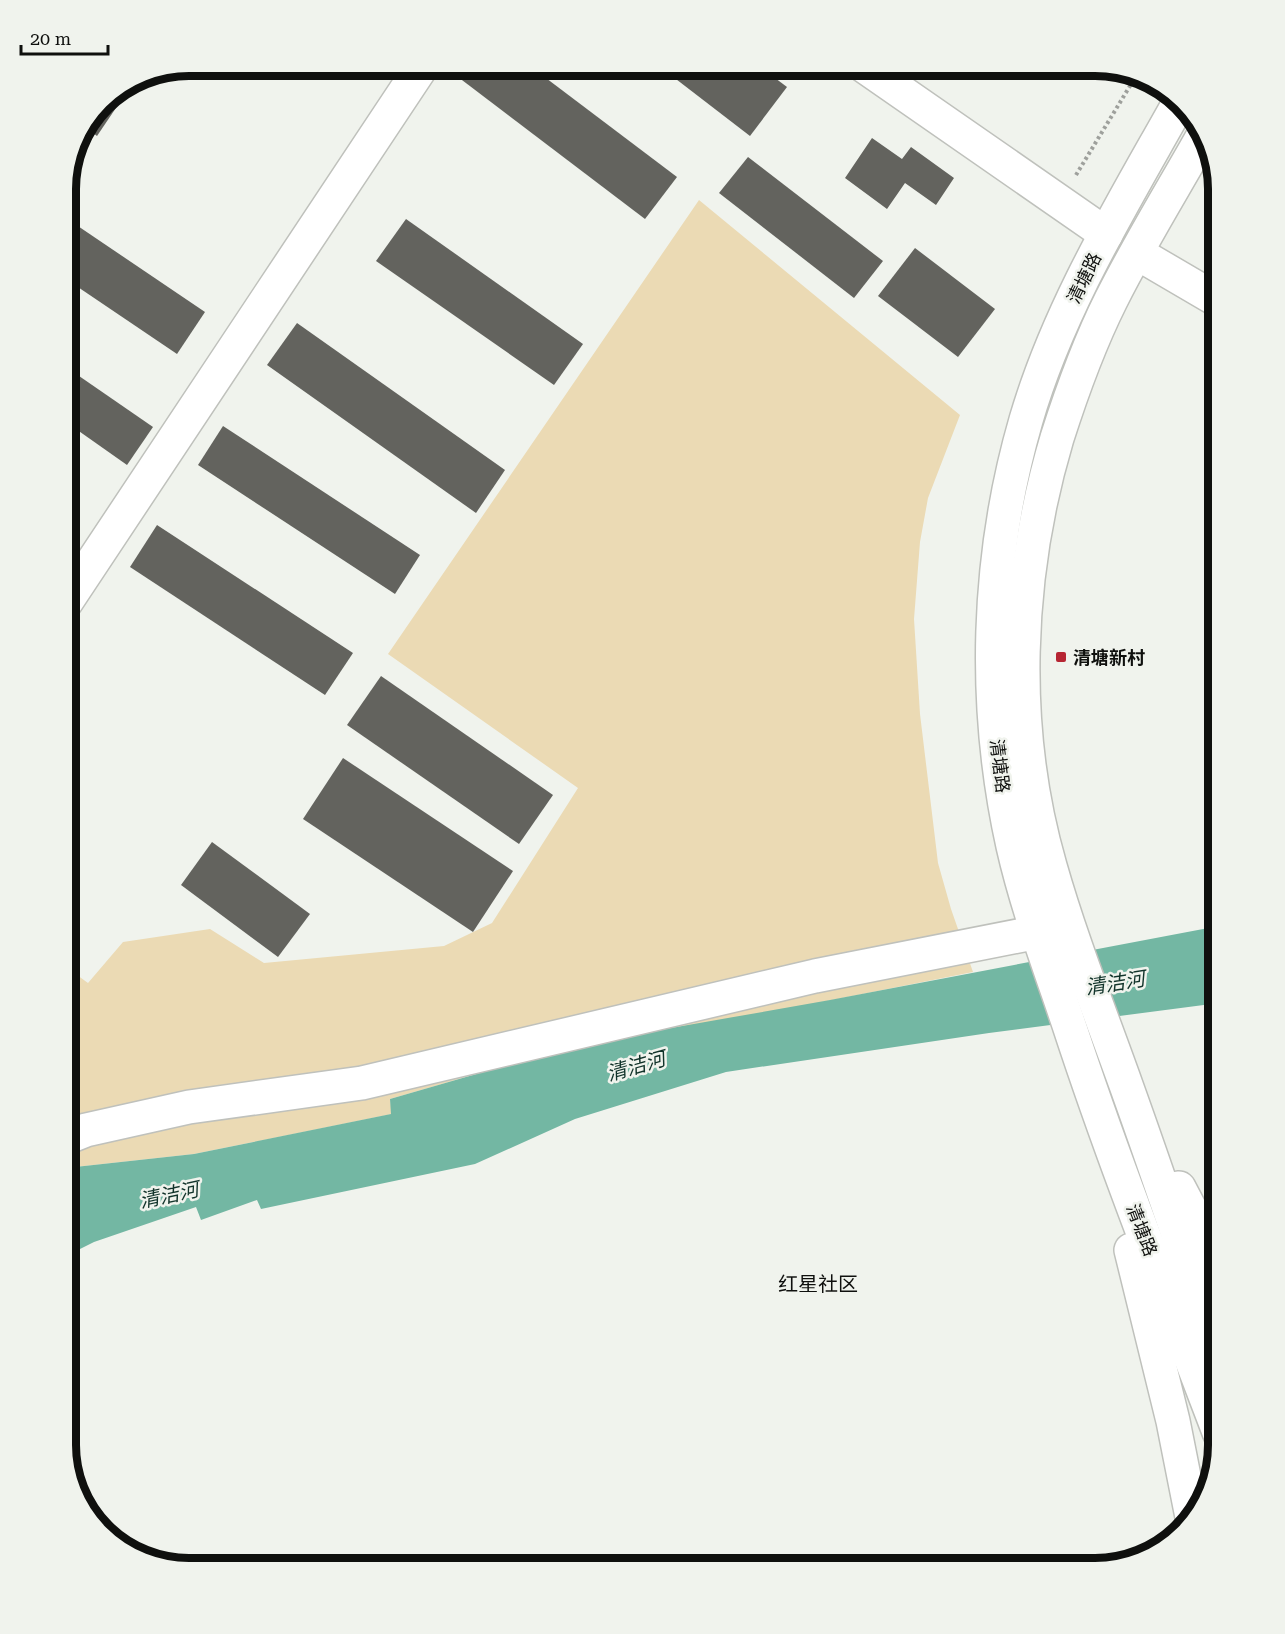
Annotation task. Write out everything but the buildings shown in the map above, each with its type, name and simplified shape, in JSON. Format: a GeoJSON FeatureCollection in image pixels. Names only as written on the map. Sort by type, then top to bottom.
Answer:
{"type":"FeatureCollection","features":[{"type":"Feature","properties":{"kind":"main road"},"geometry":{"type":"LineString","coordinates":[[77,586],[409,76]]}},
{"type":"Feature","properties":{"kind":"main road"},"geometry":{"type":"LineString","coordinates":[[880,77],[1106,234]]}},
{"type":"Feature","properties":{"kind":"main road","name":"清塘路"},"geometry":{"type":"LineString","coordinates":[[1175,110],[1106,234],[1058,334],[1027,418],[1010,486],[996,573],[993,703],[1000,773],[1014,849],[1052,941],[1104,1024],[1208,1322]]}},
{"type":"Feature","properties":{"kind":"main road","name":"清塘路"},"geometry":{"type":"LineString","coordinates":[[1199,144],[1111,300],[1094,338],[1057,438],[1036,525],[1027,589],[1023,680],[1029,766],[1049,863],[1052,941],[1070,1029],[1096,1108],[1208,1403]]}},
{"type":"Feature","properties":{"kind":"main road"},"geometry":{"type":"LineString","coordinates":[[1137,252],[1208,295]]}},
{"type":"Feature","properties":{"kind":"main road"},"geometry":{"type":"LineString","coordinates":[[76,1134],[189,1107],[362,1083],[815,976],[1052,941]]}},
{"type":"Feature","properties":{"kind":"main road"},"geometry":{"type":"LineString","coordinates":[[1131,1100],[1208,1244]]}},
{"type":"Feature","properties":{"kind":"main road"},"geometry":{"type":"LineString","coordinates":[[1096,1108],[1173,1421],[1190,1506]]}},
{"type":"Feature","properties":{"kind":"path"},"geometry":{"type":"LineString","coordinates":[[1060,202],[1132,83]]}},
{"type":"Feature","properties":{"kind":"shaded area"},"geometry":{"type":"Polygon","coordinates":[[[699,200],[960,415],[928,498],[920,542],[914,619],[920,714],[938,863],[973,972],[511,1064],[390,1099],[392,1114],[194,1154],[76,1167],[76,975],[88,983],[123,942],[210,929],[264,963],[444,946],[492,923],[578,788],[388,654],[699,200]]]}},
{"type":"Feature","properties":{"kind":"water","name":"清洁河"},"geometry":{"type":"Polygon","coordinates":[[[1208,928],[1208,1004],[989,1033],[726,1072],[575,1119],[475,1164],[261,1209],[257,1200],[201,1220],[196,1207],[94,1242],[76,1251],[76,1167],[194,1154],[391,1114],[390,1099],[511,1064],[620,1037],[830,1000],[1208,928]]]}},
{"type":"Feature","properties":{"kind":"place","name":"清塘新村"},"geometry":{"type":"Point","coordinates":[1061,657]}},
{"type":"Feature","properties":{"kind":"district","name":"红星社区"},"geometry":{"type":"Point","coordinates":[818,1284]}}]}
